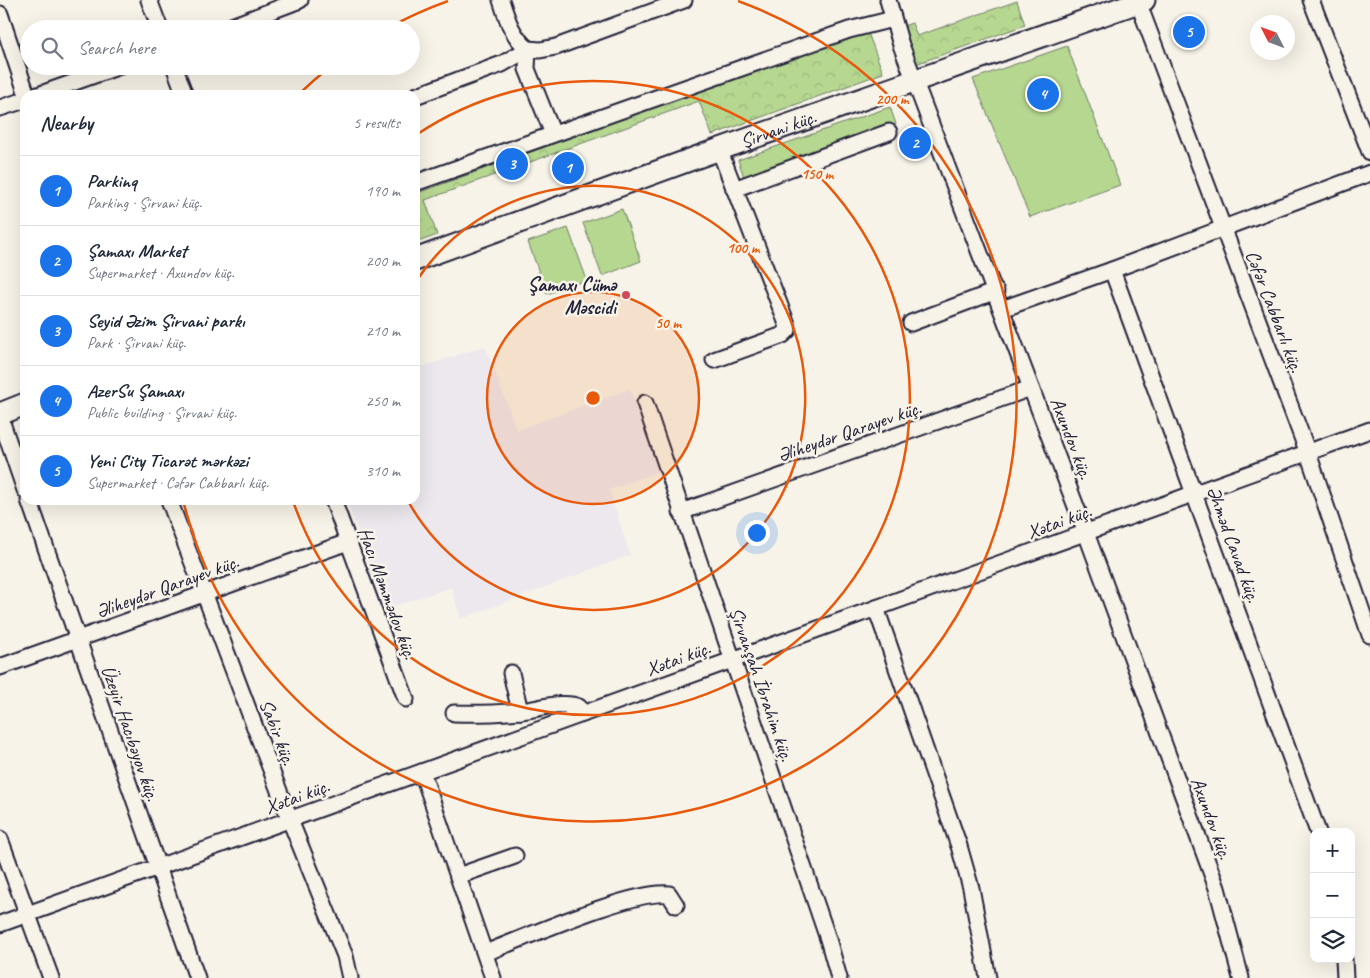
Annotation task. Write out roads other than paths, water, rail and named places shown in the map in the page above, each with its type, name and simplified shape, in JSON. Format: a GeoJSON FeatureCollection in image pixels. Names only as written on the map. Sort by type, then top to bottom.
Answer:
{"type":"FeatureCollection","features":[{"type":"Feature","properties":{"kind":"main road","name":"Şirvani küç."},"geometry":{"type":"LineString","coordinates":[[420,258],[718,149],[915,82],[1141,1]]}},
{"type":"Feature","properties":{"kind":"main road"},"geometry":{"type":"LineString","coordinates":[[0,415],[20,406]]}},
{"type":"Feature","properties":{"kind":"street"},"geometry":{"type":"LineString","coordinates":[[149,0],[157,20]]}},
{"type":"Feature","properties":{"kind":"street"},"geometry":{"type":"LineString","coordinates":[[248,20],[300,0]]}},
{"type":"Feature","properties":{"kind":"street"},"geometry":{"type":"LineString","coordinates":[[501,0],[518,40],[528,49]]}},
{"type":"Feature","properties":{"kind":"street"},"geometry":{"type":"LineString","coordinates":[[420,94],[502,64],[528,49],[540,50],[556,47],[684,0]]}},
{"type":"Feature","properties":{"kind":"street","name":"Axundov küç."},"geometry":{"type":"LineString","coordinates":[[888,0],[915,82],[996,291],[1217,888],[1241,978]]}},
{"type":"Feature","properties":{"kind":"street"},"geometry":{"type":"LineString","coordinates":[[1311,0],[1370,152]]}},
{"type":"Feature","properties":{"kind":"street","name":"Cəfər Cabbarlı küç."},"geometry":{"type":"LineString","coordinates":[[1141,1],[1222,228],[1308,453],[1370,635]]}},
{"type":"Feature","properties":{"kind":"street"},"geometry":{"type":"LineString","coordinates":[[0,14],[20,74]]}},
{"type":"Feature","properties":{"kind":"street"},"geometry":{"type":"LineString","coordinates":[[420,182],[849,30],[893,19]]}},
{"type":"Feature","properties":{"kind":"street"},"geometry":{"type":"LineString","coordinates":[[528,49],[527,69],[553,134]]}},
{"type":"Feature","properties":{"kind":"street"},"geometry":{"type":"LineString","coordinates":[[20,75],[25,90]]}},
{"type":"Feature","properties":{"kind":"street"},"geometry":{"type":"LineString","coordinates":[[52,90],[95,75]]}},
{"type":"Feature","properties":{"kind":"street"},"geometry":{"type":"LineString","coordinates":[[177,75],[183,90]]}},
{"type":"Feature","properties":{"kind":"street"},"geometry":{"type":"LineString","coordinates":[[0,108],[20,102]]}},
{"type":"Feature","properties":{"kind":"street"},"geometry":{"type":"LineString","coordinates":[[734,189],[889,132]]}},
{"type":"Feature","properties":{"kind":"street"},"geometry":{"type":"LineString","coordinates":[[714,360],[783,335],[788,330],[718,149]]}},
{"type":"Feature","properties":{"kind":"street"},"geometry":{"type":"LineString","coordinates":[[1002,309],[1112,270],[1370,173]]}},
{"type":"Feature","properties":{"kind":"street","name":"Əhməd Cavad küç."},"geometry":{"type":"LineString","coordinates":[[1112,270],[1317,828]]}},
{"type":"Feature","properties":{"kind":"street"},"geometry":{"type":"LineString","coordinates":[[911,323],[996,291]]}},
{"type":"Feature","properties":{"kind":"street","name":"Əliheydər Qarayev küç."},"geometry":{"type":"LineString","coordinates":[[681,512],[1031,388]]}},
{"type":"Feature","properties":{"kind":"street","name":"Şirvanşah İbrahim küç."},"geometry":{"type":"LineString","coordinates":[[645,403],[828,939],[839,978]]}},
{"type":"Feature","properties":{"kind":"street"},"geometry":{"type":"LineString","coordinates":[[0,415],[20,475]]}},
{"type":"Feature","properties":{"kind":"street","name":"Xətai küç."},"geometry":{"type":"LineString","coordinates":[[0,924],[1370,430]]}},
{"type":"Feature","properties":{"kind":"street","name":"Üzeyir Hacıbəyov küç."},"geometry":{"type":"LineString","coordinates":[[31,505],[197,978]]}},
{"type":"Feature","properties":{"kind":"street","name":"Sabir küç."},"geometry":{"type":"LineString","coordinates":[[171,505],[290,820],[345,956],[350,978]]}},
{"type":"Feature","properties":{"kind":"street","name":"Hacı Məmmədov küç."},"geometry":{"type":"LineString","coordinates":[[335,505],[406,699]]}},
{"type":"Feature","properties":{"kind":"street","name":"Əliheydər Qarayev küç."},"geometry":{"type":"LineString","coordinates":[[0,667],[348,542]]}},
{"type":"Feature","properties":{"kind":"street"},"geometry":{"type":"LineString","coordinates":[[876,608],[959,846],[971,888],[988,978]]}},
{"type":"Feature","properties":{"kind":"street"},"geometry":{"type":"LineString","coordinates":[[511,672],[520,711]]}},
{"type":"Feature","properties":{"kind":"street"},"geometry":{"type":"LineString","coordinates":[[454,713],[485,714],[574,704],[579,707],[583,714]]}},
{"type":"Feature","properties":{"kind":"street"},"geometry":{"type":"LineString","coordinates":[[422,772],[493,978]]}},
{"type":"Feature","properties":{"kind":"street"},"geometry":{"type":"LineString","coordinates":[[0,839],[51,978]]}},
{"type":"Feature","properties":{"kind":"street"},"geometry":{"type":"LineString","coordinates":[[458,876],[515,856]]}},
{"type":"Feature","properties":{"kind":"street"},"geometry":{"type":"LineString","coordinates":[[485,953],[600,909],[644,897],[669,894],[676,905]]}},
{"type":"Feature","properties":{"kind":"street"},"geometry":{"type":"LineString","coordinates":[[1344,963],[1345,978]]}},
{"type":"Feature","properties":{"kind":"place","name":"Yeni City Ticarət mərkəzi"},"geometry":{"type":"Point","coordinates":[1189,32]}},
{"type":"Feature","properties":{"kind":"place","name":"AzerSu Şamaxı"},"geometry":{"type":"Point","coordinates":[1043,94]}},
{"type":"Feature","properties":{"kind":"place","name":"Şamaxı Market"},"geometry":{"type":"Point","coordinates":[915,143]}},
{"type":"Feature","properties":{"kind":"place","name":"Seyid Əzim Şirvani parkı"},"geometry":{"type":"Point","coordinates":[512,164]}},
{"type":"Feature","properties":{"kind":"place","name":"Parkinq"},"geometry":{"type":"Point","coordinates":[568,168]}},
{"type":"Feature","properties":{"kind":"place","name":"Şamaxı Cümə Məscidi"},"geometry":{"type":"Point","coordinates":[626,295]}}]}
